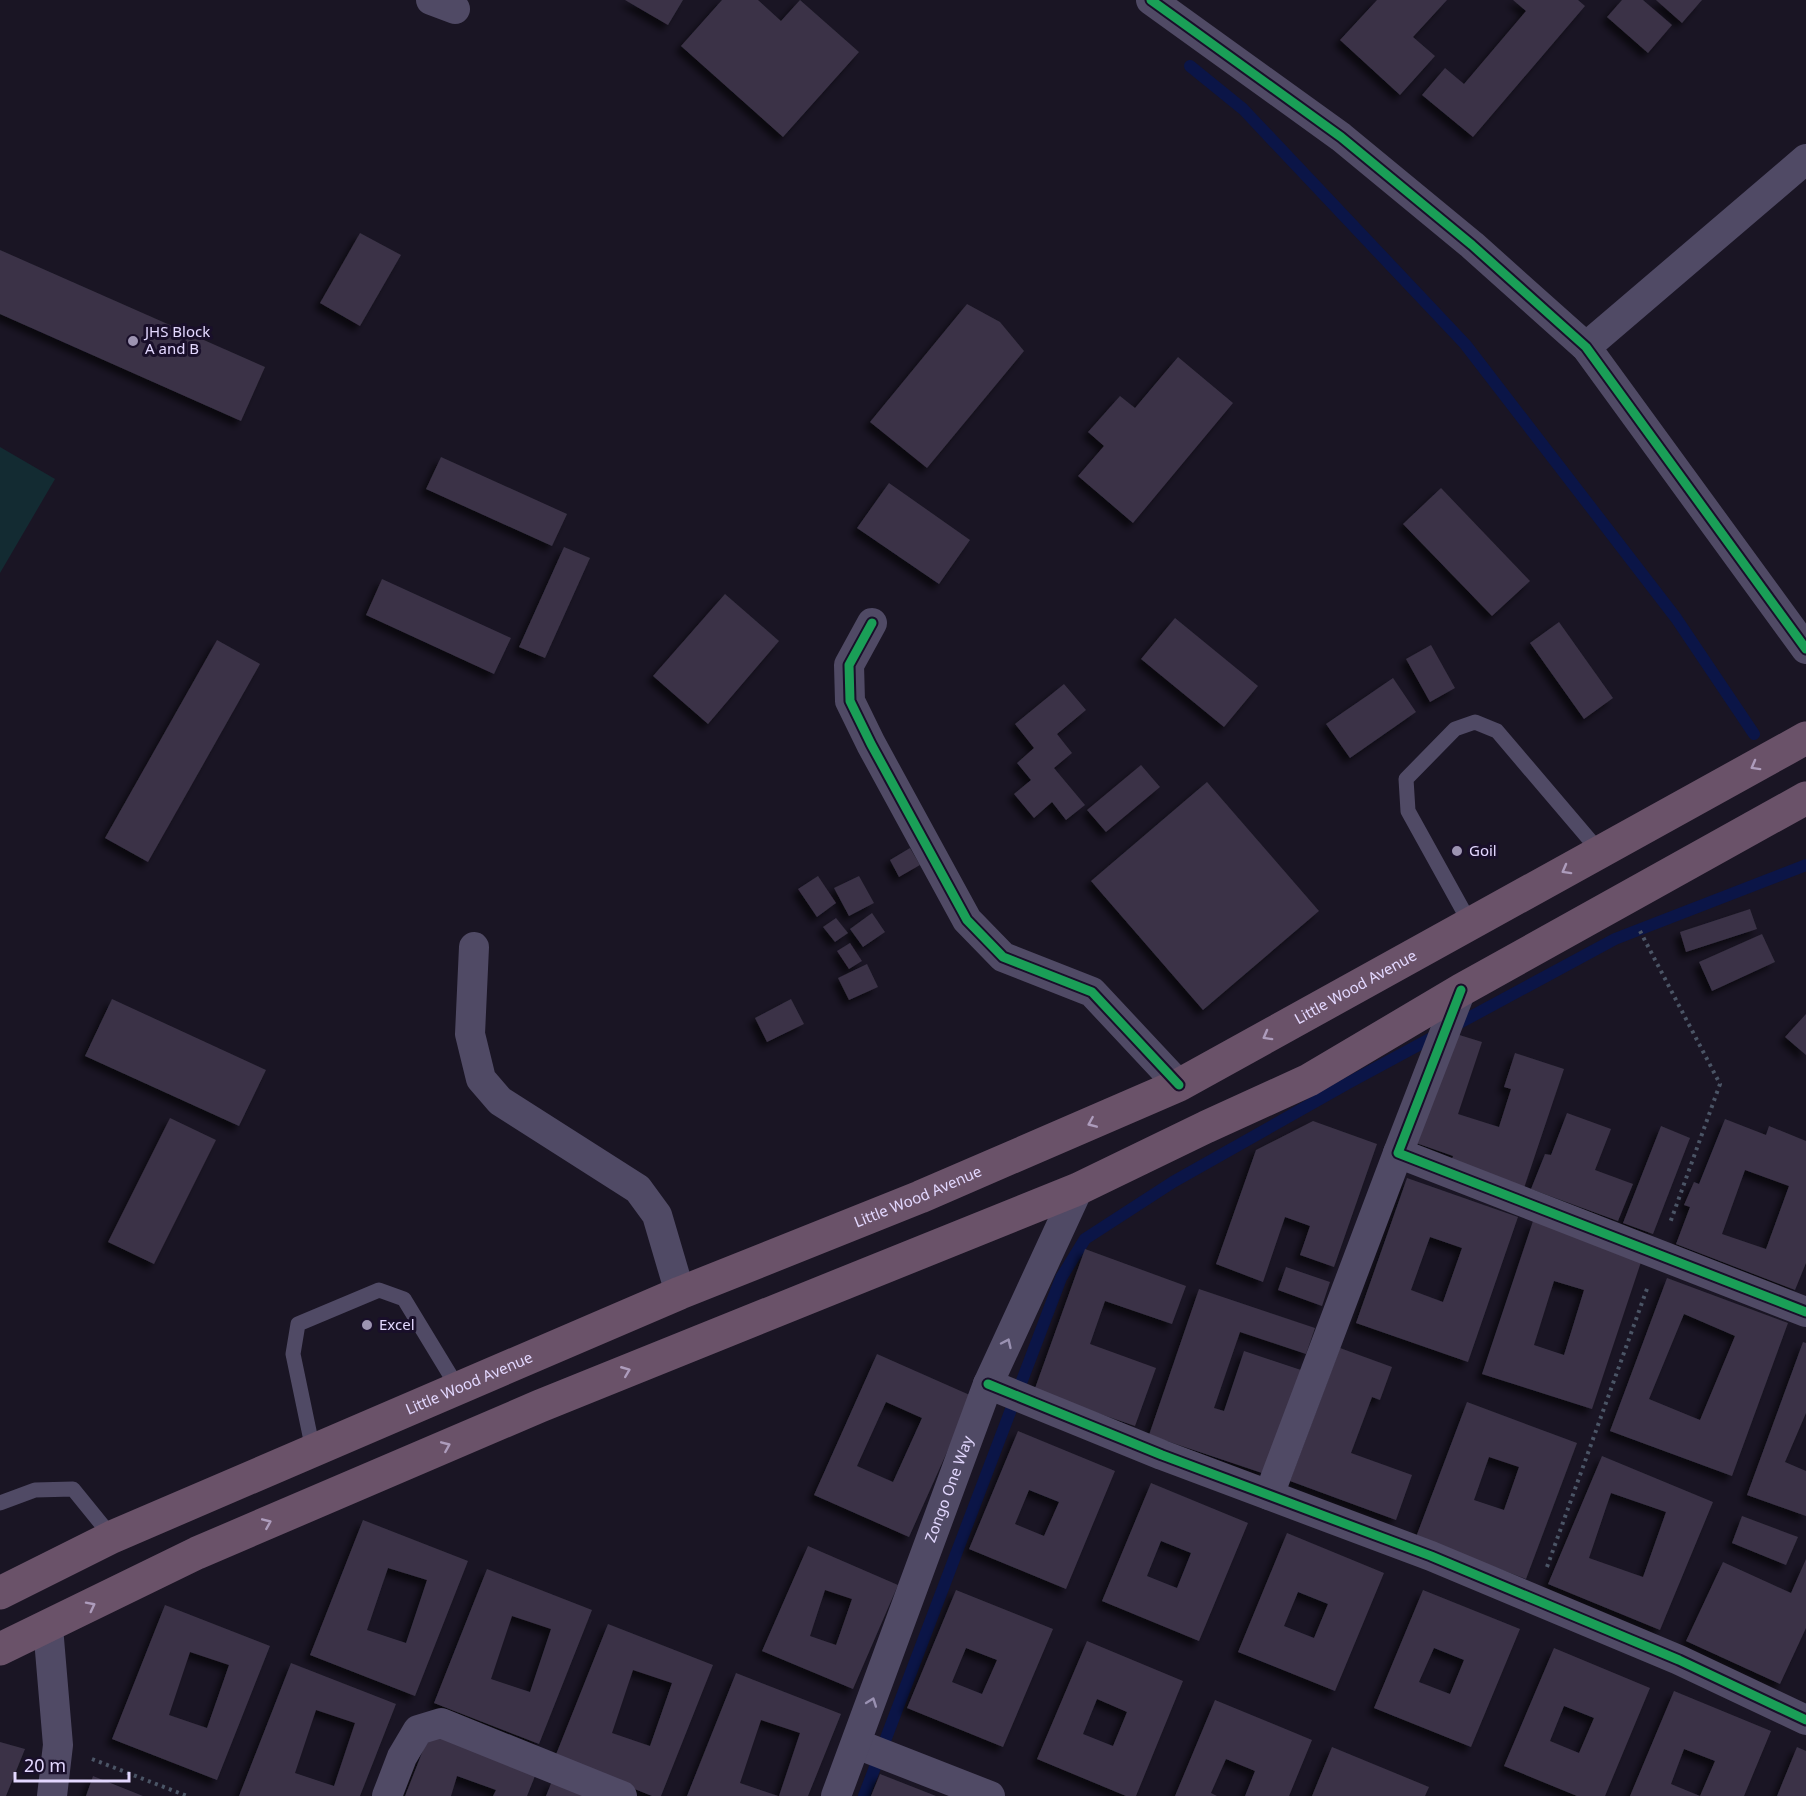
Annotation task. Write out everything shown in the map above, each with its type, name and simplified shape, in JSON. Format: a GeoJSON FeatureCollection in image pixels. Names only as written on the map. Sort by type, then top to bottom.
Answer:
{"type":"FeatureCollection","features":[{"type":"Feature","properties":{"kind":"highway","name":"Little Wood Avenue"},"geometry":{"type":"LineString","coordinates":[[0,1593],[112,1537],[313,1450],[680,1293],[920,1197],[1179,1085],[1806,738]]}},
{"type":"Feature","properties":{"kind":"highway"},"geometry":{"type":"LineString","coordinates":[[0,1649],[197,1552],[540,1406],[1078,1190],[1206,1127],[1309,1080],[1461,990],[1806,798]]}},
{"type":"Feature","properties":{"kind":"street"},"geometry":{"type":"LineString","coordinates":[[1150,0],[1341,137],[1472,244],[1586,347],[1806,650]]}},
{"type":"Feature","properties":{"kind":"street"},"geometry":{"type":"LineString","coordinates":[[1586,347],[1806,159]]}},
{"type":"Feature","properties":{"kind":"street"},"geometry":{"type":"LineString","coordinates":[[872,623],[849,665],[850,701],[967,920],[1003,957],[1092,992],[1179,1085]]}},
{"type":"Feature","properties":{"kind":"street"},"geometry":{"type":"LineString","coordinates":[[474,947],[470,1034],[481,1079],[500,1101],[638,1189],[657,1215],[680,1293]]}},
{"type":"Feature","properties":{"kind":"street"},"geometry":{"type":"LineString","coordinates":[[1269,1495],[1461,990]]}},
{"type":"Feature","properties":{"kind":"street"},"geometry":{"type":"LineString","coordinates":[[1398,1153],[1806,1312]]}},
{"type":"Feature","properties":{"kind":"street","name":"Zongo One Way"},"geometry":{"type":"LineString","coordinates":[[836,1796],[988,1384],[1078,1190]]}},
{"type":"Feature","properties":{"kind":"street"},"geometry":{"type":"LineString","coordinates":[[988,1384],[1162,1455],[1431,1556],[1536,1599],[1679,1660],[1806,1720]]}},
{"type":"Feature","properties":{"kind":"street"},"geometry":{"type":"LineString","coordinates":[[48,1627],[58,1745],[52,1796]]}},
{"type":"Feature","properties":{"kind":"street"},"geometry":{"type":"LineString","coordinates":[[387,1796],[402,1757],[418,1730],[441,1723],[622,1796]]}},
{"type":"Feature","properties":{"kind":"street"},"geometry":{"type":"LineString","coordinates":[[857,1744],[990,1796]]}},
{"type":"Feature","properties":{"kind":"lane"},"geometry":{"type":"LineString","coordinates":[[1470,923],[1408,811],[1406,779],[1455,729],[1475,722],[1497,731],[1600,852]]}},
{"type":"Feature","properties":{"kind":"lane"},"geometry":{"type":"LineString","coordinates":[[313,1450],[293,1354],[298,1324],[378,1290],[404,1299],[458,1388]]}},
{"type":"Feature","properties":{"kind":"lane"},"geometry":{"type":"LineString","coordinates":[[0,1503],[35,1490],[73,1489],[112,1537]]}},
{"type":"Feature","properties":{"kind":"path"},"geometry":{"type":"LineString","coordinates":[[58,1745],[187,1796]]}},
{"type":"Feature","properties":{"kind":"shaded area"},"geometry":{"type":"Polygon","coordinates":[[[0,447],[55,479],[0,573],[0,447]]]}},
{"type":"Feature","properties":{"kind":"building"},"geometry":{"type":"Polygon","coordinates":[[[625,0],[683,0],[668,25],[625,0]]]}},
{"type":"Feature","properties":{"kind":"building"},"geometry":{"type":"Polygon","coordinates":[[[722,0],[758,0],[781,21],[800,0],[859,52],[783,137],[681,46],[722,0]]]}},
{"type":"Feature","properties":{"kind":"building"},"geometry":{"type":"Polygon","coordinates":[[[1377,0],[1447,0],[1413,37],[1435,56],[1400,95],[1340,40],[1377,0]]]}},
{"type":"Feature","properties":{"kind":"building"},"geometry":{"type":"Polygon","coordinates":[[[1513,0],[1578,0],[1585,6],[1473,137],[1422,95],[1445,68],[1464,84],[1526,11],[1513,0]]]}},
{"type":"Feature","properties":{"kind":"building"},"geometry":{"type":"Polygon","coordinates":[[[1622,0],[1643,0],[1672,25],[1648,53],[1607,17],[1622,0]]]}},
{"type":"Feature","properties":{"kind":"building"},"geometry":{"type":"Polygon","coordinates":[[[1656,0],[1702,0],[1682,23],[1656,0]]]}},
{"type":"Feature","properties":{"kind":"building"},"geometry":{"type":"Polygon","coordinates":[[[360,233],[401,255],[360,326],[320,303],[360,233]]]}},
{"type":"Feature","properties":{"kind":"building","name":"JHS Block A and B"},"geometry":{"type":"Polygon","coordinates":[[[0,250],[265,367],[241,421],[0,314],[0,250]]]}},
{"type":"Feature","properties":{"kind":"building"},"geometry":{"type":"Polygon","coordinates":[[[967,304],[1000,322],[1024,351],[927,468],[870,422],[967,304]]]}},
{"type":"Feature","properties":{"kind":"building"},"geometry":{"type":"Polygon","coordinates":[[[1178,357],[1233,403],[1133,523],[1078,476],[1104,446],[1088,432],[1120,396],[1135,408],[1178,357]]]}},
{"type":"Feature","properties":{"kind":"building"},"geometry":{"type":"Polygon","coordinates":[[[441,457],[567,514],[552,546],[426,489],[441,457]]]}},
{"type":"Feature","properties":{"kind":"building"},"geometry":{"type":"Polygon","coordinates":[[[889,483],[970,540],[939,584],[857,528],[889,483]]]}},
{"type":"Feature","properties":{"kind":"building"},"geometry":{"type":"Polygon","coordinates":[[[1441,488],[1530,581],[1492,616],[1403,524],[1441,488]]]}},
{"type":"Feature","properties":{"kind":"building"},"geometry":{"type":"Polygon","coordinates":[[[564,547],[590,558],[545,658],[519,647],[564,547]]]}},
{"type":"Feature","properties":{"kind":"building"},"geometry":{"type":"Polygon","coordinates":[[[382,579],[511,638],[494,674],[366,615],[382,579]]]}},
{"type":"Feature","properties":{"kind":"building"},"geometry":{"type":"Polygon","coordinates":[[[725,594],[779,641],[708,724],[653,676],[725,594]]]}},
{"type":"Feature","properties":{"kind":"building"},"geometry":{"type":"Polygon","coordinates":[[[1175,618],[1258,686],[1224,727],[1141,659],[1175,618]]]}},
{"type":"Feature","properties":{"kind":"building"},"geometry":{"type":"Polygon","coordinates":[[[1559,622],[1613,698],[1584,719],[1530,643],[1559,622]]]}},
{"type":"Feature","properties":{"kind":"building"},"geometry":{"type":"Polygon","coordinates":[[[217,640],[260,664],[148,862],[105,838],[217,640]]]}},
{"type":"Feature","properties":{"kind":"building"},"geometry":{"type":"Polygon","coordinates":[[[1431,645],[1455,688],[1430,702],[1406,659],[1431,645]]]}},
{"type":"Feature","properties":{"kind":"building"},"geometry":{"type":"Polygon","coordinates":[[[1393,678],[1416,712],[1350,758],[1326,724],[1393,678]]]}},
{"type":"Feature","properties":{"kind":"building"},"geometry":{"type":"Polygon","coordinates":[[[1064,684],[1086,710],[1057,734],[1072,753],[1054,768],[1085,805],[1066,820],[1052,802],[1034,818],[1014,794],[1031,780],[1017,763],[1034,748],[1015,724],[1064,684]]]}},
{"type":"Feature","properties":{"kind":"building"},"geometry":{"type":"Polygon","coordinates":[[[1141,765],[1160,787],[1106,832],[1087,810],[1141,765]]]}},
{"type":"Feature","properties":{"kind":"building"},"geometry":{"type":"Polygon","coordinates":[[[1207,782],[1319,911],[1203,1010],[1091,881],[1207,782]]]}},
{"type":"Feature","properties":{"kind":"building"},"geometry":{"type":"Polygon","coordinates":[[[910,848],[920,865],[899,877],[890,860],[910,848]]]}},
{"type":"Feature","properties":{"kind":"building"},"geometry":{"type":"Polygon","coordinates":[[[818,876],[836,903],[817,917],[798,889],[818,876]]]}},
{"type":"Feature","properties":{"kind":"building"},"geometry":{"type":"Polygon","coordinates":[[[859,876],[874,903],[849,916],[834,888],[859,876]]]}},
{"type":"Feature","properties":{"kind":"building"},"geometry":{"type":"Polygon","coordinates":[[[1750,909],[1757,929],[1686,952],[1680,932],[1750,909]]]}},
{"type":"Feature","properties":{"kind":"building"},"geometry":{"type":"Polygon","coordinates":[[[872,913],[885,932],[863,947],[850,929],[872,913]]]}},
{"type":"Feature","properties":{"kind":"building"},"geometry":{"type":"Polygon","coordinates":[[[836,918],[848,933],[835,942],[823,927],[836,918]]]}},
{"type":"Feature","properties":{"kind":"building"},"geometry":{"type":"Polygon","coordinates":[[[1762,934],[1775,962],[1712,991],[1699,962],[1762,934]]]}},
{"type":"Feature","properties":{"kind":"building"},"geometry":{"type":"Polygon","coordinates":[[[850,943],[862,961],[849,969],[837,951],[850,943]]]}},
{"type":"Feature","properties":{"kind":"building"},"geometry":{"type":"Polygon","coordinates":[[[867,964],[878,987],[849,1000],[838,978],[867,964]]]}},
{"type":"Feature","properties":{"kind":"building"},"geometry":{"type":"Polygon","coordinates":[[[112,999],[266,1070],[239,1126],[85,1056],[112,999]]]}},
{"type":"Feature","properties":{"kind":"building"},"geometry":{"type":"Polygon","coordinates":[[[791,999],[804,1024],[767,1042],[755,1018],[791,999]]]}},
{"type":"Feature","properties":{"kind":"building"},"geometry":{"type":"Polygon","coordinates":[[[1806,1014],[1806,1055],[1785,1037],[1806,1014]]]}},
{"type":"Feature","properties":{"kind":"building"},"geometry":{"type":"Polygon","coordinates":[[[1453,1033],[1482,1042],[1458,1114],[1499,1127],[1511,1089],[1504,1087],[1515,1053],[1564,1069],[1523,1191],[1450,1166],[1453,1156],[1416,1143],[1453,1033]]]}},
{"type":"Feature","properties":{"kind":"building"},"geometry":{"type":"Polygon","coordinates":[[[1567,1113],[1611,1129],[1595,1170],[1633,1184],[1618,1221],[1531,1189],[1545,1154],[1551,1155],[1567,1113]]]}},
{"type":"Feature","properties":{"kind":"building"},"geometry":{"type":"Polygon","coordinates":[[[170,1118],[216,1140],[154,1264],[108,1242],[170,1118]]]}},
{"type":"Feature","properties":{"kind":"building"},"geometry":{"type":"Polygon","coordinates":[[[1725,1119],[1766,1135],[1769,1126],[1806,1141],[1806,1263],[1795,1290],[1676,1244],[1690,1207],[1684,1205],[1694,1182],[1699,1184],[1725,1119]],[[1745,1170],[1722,1234],[1766,1249],[1789,1186],[1745,1170]]]}},
{"type":"Feature","properties":{"kind":"building"},"geometry":{"type":"Polygon","coordinates":[[[1313,1121],[1377,1144],[1334,1267],[1300,1255],[1310,1226],[1285,1217],[1263,1282],[1216,1264],[1256,1150],[1313,1121]]]}},
{"type":"Feature","properties":{"kind":"building"},"geometry":{"type":"Polygon","coordinates":[[[1661,1126],[1690,1138],[1653,1234],[1623,1223],[1661,1126]]]}},
{"type":"Feature","properties":{"kind":"building"},"geometry":{"type":"Polygon","coordinates":[[[1407,1178],[1518,1217],[1468,1362],[1356,1323],[1407,1178]],[[1430,1237],[1411,1290],[1443,1302],[1462,1248],[1430,1237]]]}},
{"type":"Feature","properties":{"kind":"building"},"geometry":{"type":"Polygon","coordinates":[[[1533,1221],[1643,1256],[1592,1409],[1482,1374],[1533,1221]],[[1554,1281],[1534,1345],[1564,1355],[1584,1290],[1554,1281]]]}},
{"type":"Feature","properties":{"kind":"building"},"geometry":{"type":"Polygon","coordinates":[[[1085,1249],[1186,1286],[1172,1324],[1105,1301],[1090,1344],[1156,1368],[1135,1426],[1034,1391],[1085,1249]]]}},
{"type":"Feature","properties":{"kind":"building"},"geometry":{"type":"Polygon","coordinates":[[[1286,1267],[1330,1282],[1322,1306],[1278,1290],[1286,1267]]]}},
{"type":"Feature","properties":{"kind":"building"},"geometry":{"type":"Polygon","coordinates":[[[1667,1278],[1788,1323],[1732,1476],[1610,1431],[1667,1278]],[[1684,1314],[1649,1399],[1700,1420],[1735,1336],[1684,1314]]]}},
{"type":"Feature","properties":{"kind":"building"},"geometry":{"type":"Polygon","coordinates":[[[1199,1289],[1315,1328],[1306,1354],[1240,1332],[1214,1408],[1224,1411],[1244,1351],[1301,1370],[1265,1474],[1149,1435],[1199,1289]]]}},
{"type":"Feature","properties":{"kind":"building"},"geometry":{"type":"Polygon","coordinates":[[[1803,1342],[1806,1343],[1806,1413],[1785,1462],[1806,1471],[1806,1516],[1747,1495],[1803,1342]]]}},
{"type":"Feature","properties":{"kind":"building"},"geometry":{"type":"Polygon","coordinates":[[[1340,1348],[1392,1367],[1380,1400],[1372,1397],[1351,1453],[1412,1475],[1396,1520],[1290,1481],[1340,1348]]]}},
{"type":"Feature","properties":{"kind":"building"},"geometry":{"type":"Polygon","coordinates":[[[877,1354],[972,1396],[909,1537],[814,1495],[877,1354]],[[886,1402],[857,1466],[893,1482],[922,1418],[886,1402]]]}},
{"type":"Feature","properties":{"kind":"building"},"geometry":{"type":"Polygon","coordinates":[[[1467,1402],[1577,1443],[1526,1579],[1416,1537],[1467,1402]],[[1489,1457],[1474,1500],[1504,1510],[1519,1467],[1489,1457]]]}},
{"type":"Feature","properties":{"kind":"building"},"geometry":{"type":"Polygon","coordinates":[[[1018,1431],[1115,1471],[1066,1589],[969,1549],[1018,1431]],[[1029,1490],[1015,1524],[1044,1536],[1059,1502],[1029,1490]]]}},
{"type":"Feature","properties":{"kind":"building"},"geometry":{"type":"Polygon","coordinates":[[[1602,1456],[1713,1502],[1660,1630],[1548,1584],[1602,1456]],[[1611,1493],[1589,1558],[1643,1577],[1666,1512],[1611,1493]]]}},
{"type":"Feature","properties":{"kind":"building"},"geometry":{"type":"Polygon","coordinates":[[[1151,1483],[1248,1523],[1199,1641],[1102,1601],[1151,1483]],[[1161,1541],[1147,1576],[1177,1588],[1191,1553],[1161,1541]]]}},
{"type":"Feature","properties":{"kind":"building"},"geometry":{"type":"Polygon","coordinates":[[[1742,1516],[1798,1537],[1786,1565],[1732,1543],[1742,1516]]]}},
{"type":"Feature","properties":{"kind":"building"},"geometry":{"type":"Polygon","coordinates":[[[363,1520],[468,1561],[415,1696],[310,1655],[363,1520]],[[388,1568],[367,1630],[406,1643],[427,1580],[388,1568]]]}},
{"type":"Feature","properties":{"kind":"building"},"geometry":{"type":"Polygon","coordinates":[[[1287,1533],[1384,1573],[1335,1691],[1238,1652],[1287,1533]],[[1298,1592],[1284,1626],[1314,1638],[1328,1604],[1298,1592]]]}},
{"type":"Feature","properties":{"kind":"building"},"geometry":{"type":"Polygon","coordinates":[[[808,1546],[898,1585],[853,1689],[762,1651],[808,1546]],[[825,1590],[810,1636],[836,1645],[852,1599],[825,1590]]]}},
{"type":"Feature","properties":{"kind":"building"},"geometry":{"type":"Polygon","coordinates":[[[1806,1559],[1806,1628],[1780,1684],[1686,1641],[1723,1562],[1791,1593],[1806,1559]]]}},
{"type":"Feature","properties":{"kind":"building"},"geometry":{"type":"Polygon","coordinates":[[[487,1569],[592,1610],[539,1744],[434,1703],[487,1569]],[[512,1616],[491,1679],[530,1692],[551,1629],[512,1616]]]}},
{"type":"Feature","properties":{"kind":"building"},"geometry":{"type":"Polygon","coordinates":[[[956,1590],[1053,1629],[1003,1747],[907,1708],[956,1590]],[[966,1648],[952,1682],[982,1694],[997,1660],[966,1648]]]}},
{"type":"Feature","properties":{"kind":"building"},"geometry":{"type":"Polygon","coordinates":[[[1423,1590],[1520,1629],[1471,1747],[1374,1708],[1423,1590]],[[1434,1648],[1419,1682],[1450,1694],[1464,1660],[1434,1648]]]}},
{"type":"Feature","properties":{"kind":"building"},"geometry":{"type":"Polygon","coordinates":[[[165,1605],[270,1646],[217,1780],[112,1739],[165,1605]],[[190,1652],[169,1715],[207,1728],[229,1665],[190,1652]]]}},
{"type":"Feature","properties":{"kind":"building"},"geometry":{"type":"Polygon","coordinates":[[[608,1624],[713,1665],[661,1796],[652,1796],[555,1757],[608,1624]],[[633,1670],[612,1733],[650,1746],[672,1683],[633,1670]]]}},
{"type":"Feature","properties":{"kind":"building"},"geometry":{"type":"Polygon","coordinates":[[[1087,1641],[1183,1681],[1136,1796],[1126,1796],[1037,1759],[1087,1641]],[[1097,1699],[1083,1734],[1113,1746],[1127,1712],[1097,1699]]]}},
{"type":"Feature","properties":{"kind":"building"},"geometry":{"type":"Polygon","coordinates":[[[1554,1648],[1650,1688],[1605,1796],[1577,1796],[1504,1766],[1554,1648]],[[1564,1706],[1550,1741],[1579,1753],[1594,1718],[1564,1706]]]}},
{"type":"Feature","properties":{"kind":"building"},"geometry":{"type":"Polygon","coordinates":[[[291,1663],[396,1704],[360,1796],[239,1796],[291,1663]],[[316,1710],[295,1773],[334,1786],[355,1723],[316,1710]]]}},
{"type":"Feature","properties":{"kind":"building"},"geometry":{"type":"Polygon","coordinates":[[[736,1673],[841,1714],[808,1796],[779,1796],[800,1733],[761,1720],[740,1783],[778,1796],[687,1796],[736,1673]]]}},
{"type":"Feature","properties":{"kind":"building"},"geometry":{"type":"Polygon","coordinates":[[[1674,1691],[1771,1731],[1744,1796],[1700,1796],[1630,1796],[1674,1691]],[[1684,1749],[1671,1784],[1700,1796],[1715,1761],[1684,1749]]]}},
{"type":"Feature","properties":{"kind":"building"},"geometry":{"type":"Polygon","coordinates":[[[1215,1700],[1312,1740],[1289,1796],[1245,1796],[1255,1771],[1226,1759],[1211,1793],[1217,1796],[1175,1796],[1215,1700]]]}},
{"type":"Feature","properties":{"kind":"building"},"geometry":{"type":"Polygon","coordinates":[[[431,1730],[537,1771],[527,1796],[493,1796],[496,1790],[457,1776],[451,1796],[405,1796],[431,1730]]]}},
{"type":"Feature","properties":{"kind":"building"},"geometry":{"type":"Polygon","coordinates":[[[0,1742],[25,1749],[6,1796],[0,1796],[0,1742]]]}},
{"type":"Feature","properties":{"kind":"building"},"geometry":{"type":"Polygon","coordinates":[[[1332,1747],[1429,1787],[1425,1796],[1312,1796],[1332,1747]]]}},
{"type":"Feature","properties":{"kind":"building"},"geometry":{"type":"Polygon","coordinates":[[[1797,1747],[1806,1751],[1806,1796],[1777,1796],[1797,1747]]]}},
{"type":"Feature","properties":{"kind":"building"},"geometry":{"type":"Polygon","coordinates":[[[880,1774],[936,1796],[871,1796],[880,1774]]]}},
{"type":"Feature","properties":{"kind":"building"},"geometry":{"type":"Polygon","coordinates":[[[93,1776],[143,1796],[86,1796],[93,1776]]]}},
{"type":"Feature","properties":{"kind":"building"},"geometry":{"type":"Polygon","coordinates":[[[552,1781],[591,1796],[546,1796],[552,1781]]]}},
{"type":"Feature","properties":{"kind":"waterway"},"geometry":{"type":"LineString","coordinates":[[1190,66],[1243,109],[1465,344],[1676,618],[1754,734]]}},
{"type":"Feature","properties":{"kind":"waterway"},"geometry":{"type":"LineString","coordinates":[[864,1796],[1061,1278],[1085,1239],[1173,1182],[1350,1082],[1615,939],[1806,865]]}},
{"type":"Feature","properties":{"kind":"cycle path"},"geometry":{"type":"LineString","coordinates":[[1151,0],[1341,137],[1472,245],[1586,347],[1806,649]]}},
{"type":"Feature","properties":{"kind":"cycle path"},"geometry":{"type":"LineString","coordinates":[[872,623],[849,665],[850,701],[967,920],[1003,957],[1092,992],[1179,1085]]}},
{"type":"Feature","properties":{"kind":"cycle path"},"geometry":{"type":"LineString","coordinates":[[1461,990],[1398,1153],[1806,1312]]}},
{"type":"Feature","properties":{"kind":"cycle path"},"geometry":{"type":"LineString","coordinates":[[988,1384],[1162,1455],[1431,1556],[1679,1660],[1806,1720]]}},
{"type":"Feature","properties":{"kind":"place","name":"JHS Block A and B"},"geometry":{"type":"Point","coordinates":[133,341]}},
{"type":"Feature","properties":{"kind":"place","name":"Goil"},"geometry":{"type":"Point","coordinates":[1457,851]}},
{"type":"Feature","properties":{"kind":"place","name":"Excel"},"geometry":{"type":"Point","coordinates":[367,1325]}}]}
